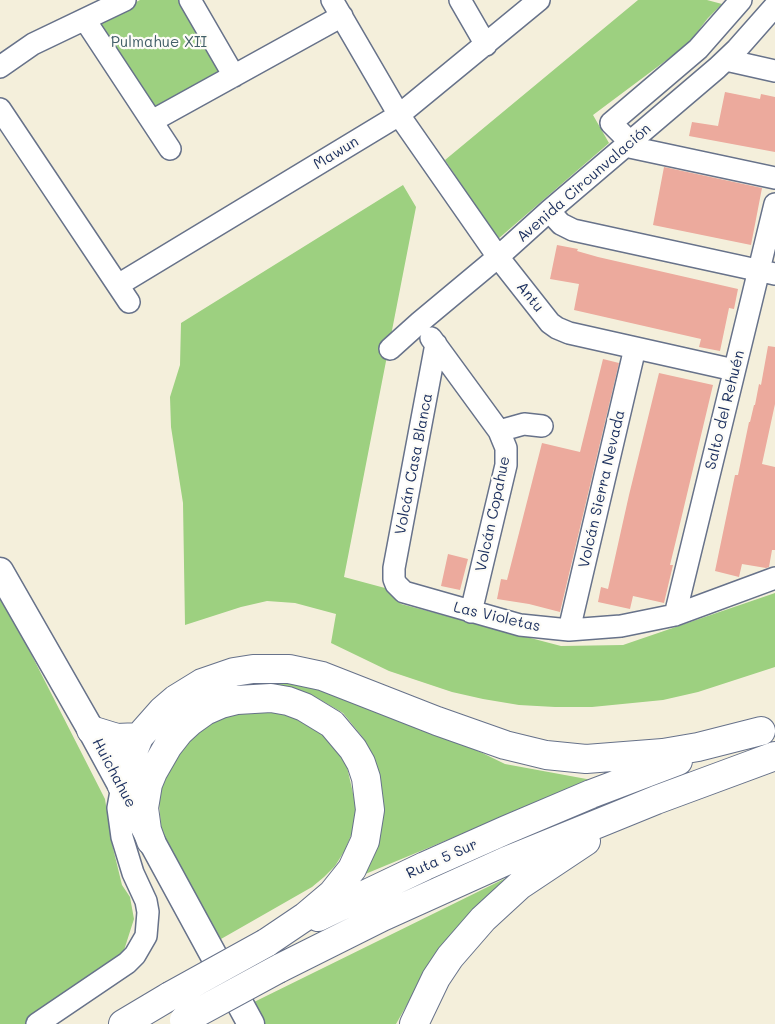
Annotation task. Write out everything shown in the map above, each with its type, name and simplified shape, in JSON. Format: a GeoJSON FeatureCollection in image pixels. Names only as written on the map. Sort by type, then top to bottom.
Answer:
{"type":"FeatureCollection","features":[{"type":"Feature","properties":{"kind":"highway"},"geometry":{"type":"LineString","coordinates":[[122,786],[126,767],[139,737],[150,723],[176,699],[202,683],[234,672],[272,668],[322,676],[437,722],[505,745],[546,755],[586,758],[664,753],[698,747],[768,729]]}},
{"type":"Feature","properties":{"kind":"highway"},"geometry":{"type":"LineString","coordinates":[[151,841],[147,830],[144,808],[148,784],[168,746],[191,721],[221,704],[237,700],[271,698],[288,701],[304,707],[332,724],[353,749],[366,778],[370,810],[365,841],[352,869],[332,894],[306,916],[266,943]]}},
{"type":"Feature","properties":{"kind":"highway","name":"Ruta 5 Sur"},"geometry":{"type":"LineString","coordinates":[[123,1024],[266,943],[345,904],[506,830],[591,794],[768,729]]}},
{"type":"Feature","properties":{"kind":"highway"},"geometry":{"type":"LineString","coordinates":[[91,730],[117,738],[139,737]]}},
{"type":"Feature","properties":{"kind":"highway","name":"Ruta 5 Sur"},"geometry":{"type":"LineString","coordinates":[[181,1022],[278,969],[444,888],[572,833],[775,756]]}},
{"type":"Feature","properties":{"kind":"highway"},"geometry":{"type":"LineString","coordinates":[[414,1024],[436,978],[450,957],[500,901],[546,867],[607,828],[656,800]]}},
{"type":"Feature","properties":{"kind":"main road","name":"Huichahue"},"geometry":{"type":"LineString","coordinates":[[0,571],[91,730],[251,1024]]}},
{"type":"Feature","properties":{"kind":"street"},"geometry":{"type":"LineString","coordinates":[[0,67],[34,44],[126,0]]}},
{"type":"Feature","properties":{"kind":"street"},"geometry":{"type":"LineString","coordinates":[[190,0],[234,76]]}},
{"type":"Feature","properties":{"kind":"street"},"geometry":{"type":"LineString","coordinates":[[460,0],[486,45]]}},
{"type":"Feature","properties":{"kind":"street","name":"Mawun"},"geometry":{"type":"LineString","coordinates":[[0,109],[124,294],[399,115],[539,0]]}},
{"type":"Feature","properties":{"kind":"street"},"geometry":{"type":"LineString","coordinates":[[741,0],[698,49],[611,123],[628,144],[775,178]]}},
{"type":"Feature","properties":{"kind":"street"},"geometry":{"type":"LineString","coordinates":[[152,121],[234,76],[337,8]]}},
{"type":"Feature","properties":{"kind":"street","name":"Antu"},"geometry":{"type":"LineString","coordinates":[[337,8],[399,115],[498,257],[545,317],[557,328],[569,333],[734,370]]}},
{"type":"Feature","properties":{"kind":"street","name":"Avenida Circunvalación"},"geometry":{"type":"LineString","coordinates":[[390,349],[726,60],[773,8]]}},
{"type":"Feature","properties":{"kind":"street"},"geometry":{"type":"LineString","coordinates":[[85,20],[170,149]]}},
{"type":"Feature","properties":{"kind":"street"},"geometry":{"type":"LineString","coordinates":[[726,60],[775,71]]}},
{"type":"Feature","properties":{"kind":"street","name":"Salto del Rehuén"},"geometry":{"type":"LineString","coordinates":[[675,615],[734,370],[767,272],[775,204]]}},
{"type":"Feature","properties":{"kind":"street"},"geometry":{"type":"LineString","coordinates":[[549,211],[561,224],[573,230],[767,272]]}},
{"type":"Feature","properties":{"kind":"street","name":"Volcán Copahue"},"geometry":{"type":"LineString","coordinates":[[420,322],[499,431],[506,448],[506,465],[471,612]]}},
{"type":"Feature","properties":{"kind":"street","name":"Volcán Casa Blanca"},"geometry":{"type":"LineString","coordinates":[[396,584],[394,568],[436,344]]}},
{"type":"Feature","properties":{"kind":"street","name":"Volcán Sierra Nevada"},"geometry":{"type":"LineString","coordinates":[[569,630],[635,348]]}},
{"type":"Feature","properties":{"kind":"street"},"geometry":{"type":"LineString","coordinates":[[499,431],[524,424],[542,426]]}},
{"type":"Feature","properties":{"kind":"street","name":"Las Violetas"},"geometry":{"type":"LineString","coordinates":[[396,584],[410,595],[471,612],[520,625],[569,630],[621,626],[675,615],[775,578]]}},
{"type":"Feature","properties":{"kind":"street"},"geometry":{"type":"LineString","coordinates":[[37,1024],[127,963],[138,950],[146,936],[148,912],[146,901],[133,873],[122,837],[118,808],[122,786]]}},
{"type":"Feature","properties":{"kind":"green space","name":"Pulmahue XII"},"geometry":{"type":"Polygon","coordinates":[[[140,0],[183,0],[226,74],[155,112],[95,23],[140,0]]]}},
{"type":"Feature","properties":{"kind":"green space"},"geometry":{"type":"Polygon","coordinates":[[[638,0],[707,0],[722,4],[708,18],[688,44],[593,115],[609,143],[498,239],[445,160],[638,0]]]}},
{"type":"Feature","properties":{"kind":"green space"},"geometry":{"type":"Polygon","coordinates":[[[403,185],[416,207],[344,577],[385,588],[401,604],[561,646],[623,645],[775,593],[775,667],[698,692],[663,700],[592,707],[519,705],[452,692],[389,671],[331,643],[336,614],[295,603],[267,601],[241,607],[185,625],[183,503],[171,427],[170,397],[180,365],[181,323],[403,185]]]}},
{"type":"Feature","properties":{"kind":"green space"},"geometry":{"type":"Polygon","coordinates":[[[0,593],[105,799],[112,844],[122,885],[130,897],[134,919],[118,969],[37,1024],[0,1024],[0,593]]]}},
{"type":"Feature","properties":{"kind":"green space"},"geometry":{"type":"Polygon","coordinates":[[[230,678],[322,684],[435,730],[505,764],[592,780],[358,877],[378,773],[364,739],[343,713],[319,699],[287,691],[246,689],[146,769],[142,744],[230,678]]]}},
{"type":"Feature","properties":{"kind":"green space"},"geometry":{"type":"Polygon","coordinates":[[[258,708],[285,712],[323,733],[336,748],[347,767],[355,802],[355,816],[352,833],[345,850],[335,866],[324,877],[312,887],[221,939],[172,856],[161,827],[159,802],[162,781],[176,751],[204,724],[229,712],[258,708]]]}},
{"type":"Feature","properties":{"kind":"green space"},"geometry":{"type":"Polygon","coordinates":[[[510,876],[421,980],[396,1024],[262,1024],[252,1003],[510,876]]]}},
{"type":"Feature","properties":{"kind":"building"},"geometry":{"type":"Polygon","coordinates":[[[725,92],[760,99],[761,94],[775,97],[775,152],[689,136],[692,122],[718,126],[725,92]]]}},
{"type":"Feature","properties":{"kind":"building"},"geometry":{"type":"Polygon","coordinates":[[[664,167],[762,188],[751,245],[653,225],[664,167]]]}},
{"type":"Feature","properties":{"kind":"building"},"geometry":{"type":"Polygon","coordinates":[[[557,245],[578,249],[577,251],[598,257],[738,289],[734,309],[729,308],[720,351],[699,347],[701,339],[574,310],[579,284],[550,279],[557,245]]]}},
{"type":"Feature","properties":{"kind":"building"},"geometry":{"type":"Polygon","coordinates":[[[768,346],[775,347],[775,404],[762,464],[775,467],[775,550],[772,550],[769,567],[742,564],[739,577],[715,571],[735,475],[738,475],[749,422],[759,384],[761,385],[768,346]]]}},
{"type":"Feature","properties":{"kind":"building"},"geometry":{"type":"Polygon","coordinates":[[[603,359],[619,363],[560,612],[529,604],[497,599],[501,579],[507,580],[542,443],[580,452],[603,359]]]}},
{"type":"Feature","properties":{"kind":"building"},"geometry":{"type":"Polygon","coordinates":[[[659,373],[713,385],[670,565],[673,565],[664,603],[633,596],[630,609],[598,602],[601,587],[608,589],[659,373]]]}},
{"type":"Feature","properties":{"kind":"building"},"geometry":{"type":"Polygon","coordinates":[[[448,554],[468,559],[460,590],[441,586],[448,554]]]}}]}
